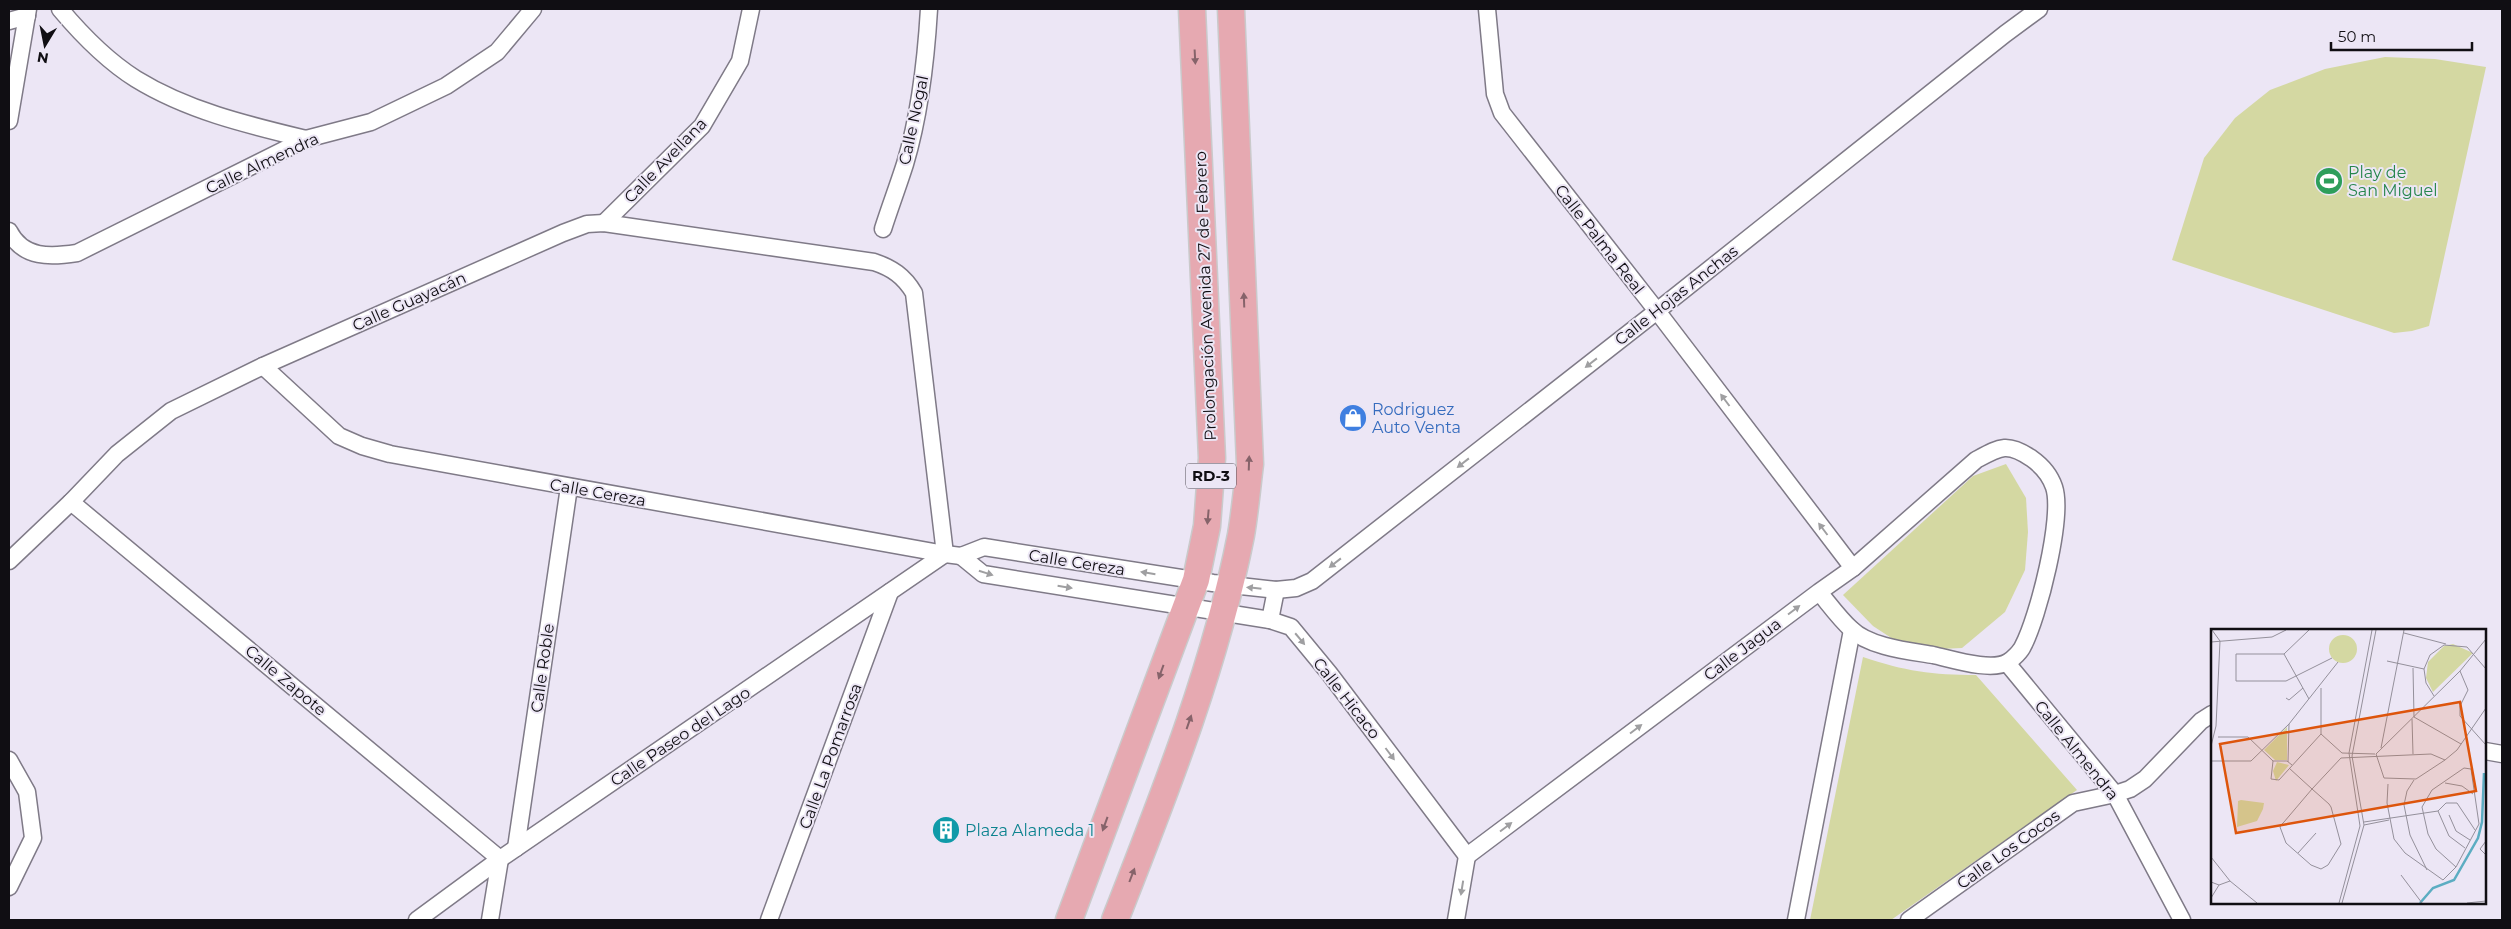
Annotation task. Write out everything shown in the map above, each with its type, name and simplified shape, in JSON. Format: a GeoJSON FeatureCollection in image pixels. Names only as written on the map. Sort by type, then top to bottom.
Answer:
{"type":"FeatureCollection","features":[{"type":"Feature","properties":{"kind":"main road","name":"Prolongación Avenida 27 de Febrero"},"geometry":{"type":"LineString","coordinates":[[1070,920],[1196,580],[1207,526],[1212,458],[1192,9]]}},
{"type":"Feature","properties":{"kind":"main road","name":"RD-3"},"geometry":{"type":"LineString","coordinates":[[1115,920],[1189,722],[1223,614],[1241,533],[1250,464],[1231,9]]}},
{"type":"Feature","properties":{"kind":"street"},"geometry":{"type":"LineString","coordinates":[[60,9],[106,54],[135,78],[167,95],[216,115],[306,139]]}},
{"type":"Feature","properties":{"kind":"street","name":"Calle Almendra"},"geometry":{"type":"LineString","coordinates":[[9,231],[26,250],[49,257],[77,253],[306,139],[371,122],[446,86],[497,52],[533,9]]}},
{"type":"Feature","properties":{"kind":"street","name":"Calle Avellana"},"geometry":{"type":"LineString","coordinates":[[604,224],[702,126],[740,61],[751,9]]}},
{"type":"Feature","properties":{"kind":"street","name":"Calle Nogal"},"geometry":{"type":"LineString","coordinates":[[883,229],[906,163],[918,110],[928,39],[929,9]]}},
{"type":"Feature","properties":{"kind":"street","name":"Calle Palma Real"},"geometry":{"type":"LineString","coordinates":[[1487,9],[1495,94],[1502,113],[1657,311],[1853,568]]}},
{"type":"Feature","properties":{"kind":"street","name":"Calle Hojas Anchas"},"geometry":{"type":"LineString","coordinates":[[1276,590],[1296,588],[1312,581],[2039,9]]}},
{"type":"Feature","properties":{"kind":"street"},"geometry":{"type":"LineString","coordinates":[[9,21],[28,12]]}},
{"type":"Feature","properties":{"kind":"street"},"geometry":{"type":"LineString","coordinates":[[9,121],[28,12]]}},
{"type":"Feature","properties":{"kind":"street","name":"Calle Guayacán"},"geometry":{"type":"LineString","coordinates":[[9,561],[71,502],[116,454],[171,411],[263,366],[587,224],[604,224],[874,262],[898,272],[914,293],[953,555]]}},
{"type":"Feature","properties":{"kind":"street","name":"Calle Cereza"},"geometry":{"type":"LineString","coordinates":[[263,366],[339,436],[362,446],[390,454],[953,555],[983,574],[1185,607]]}},
{"type":"Feature","properties":{"kind":"street","name":"Calle Jagua"},"geometry":{"type":"LineString","coordinates":[[1467,856],[1853,568],[1976,460],[1996,449],[2016,448],[2037,462],[2047,474],[2054,488],[2057,508],[2045,577],[2032,626],[2022,648],[2007,663]]}},
{"type":"Feature","properties":{"kind":"street","name":"Calle Roble"},"geometry":{"type":"LineString","coordinates":[[516,848],[568,487]]}},
{"type":"Feature","properties":{"kind":"street","name":"Calle Zapote"},"geometry":{"type":"LineString","coordinates":[[71,502],[500,859]]}},
{"type":"Feature","properties":{"kind":"street","name":"Calle Cereza"},"geometry":{"type":"LineString","coordinates":[[953,555],[984,547],[1196,580],[1276,590]]}},
{"type":"Feature","properties":{"kind":"street","name":"Calle Paseo del Lago"},"geometry":{"type":"LineString","coordinates":[[417,920],[500,859],[890,592],[953,555]]}},
{"type":"Feature","properties":{"kind":"street"},"geometry":{"type":"LineString","coordinates":[[1270,620],[1276,590]]}},
{"type":"Feature","properties":{"kind":"street","name":"Calle La Pomarrosa"},"geometry":{"type":"LineString","coordinates":[[769,920],[890,592]]}},
{"type":"Feature","properties":{"kind":"street"},"geometry":{"type":"LineString","coordinates":[[1819,592],[1852,630],[1864,638],[1897,649],[1991,666],[2007,663]]}},
{"type":"Feature","properties":{"kind":"street","name":"Calle Hicaco"},"geometry":{"type":"LineString","coordinates":[[1185,607],[1270,620],[1290,627],[1328,673],[1467,856]]}},
{"type":"Feature","properties":{"kind":"street"},"geometry":{"type":"LineString","coordinates":[[1796,920],[1852,630]]}},
{"type":"Feature","properties":{"kind":"street","name":"Calle Almendra"},"geometry":{"type":"LineString","coordinates":[[2007,663],[2114,794],[2182,920]]}},
{"type":"Feature","properties":{"kind":"street","name":"Calle Los Cocos"},"geometry":{"type":"LineString","coordinates":[[1908,920],[2073,803],[2130,789],[2145,779],[2201,721],[2211,715]]}},
{"type":"Feature","properties":{"kind":"street"},"geometry":{"type":"LineString","coordinates":[[2486,751],[2502,754]]}},
{"type":"Feature","properties":{"kind":"street"},"geometry":{"type":"LineString","coordinates":[[9,760],[27,792],[33,838],[9,887]]}},
{"type":"Feature","properties":{"kind":"street"},"geometry":{"type":"LineString","coordinates":[[1456,920],[1467,856]]}},
{"type":"Feature","properties":{"kind":"street"},"geometry":{"type":"LineString","coordinates":[[490,920],[500,859]]}},
{"type":"Feature","properties":{"kind":"green space","name":"Play de San Miguel"},"geometry":{"type":"Polygon","coordinates":[[[2385,57],[2435,59],[2486,67],[2429,326],[2412,331],[2394,333],[2172,260],[2204,158],[2235,118],[2270,90],[2325,69],[2385,57]]]}},
{"type":"Feature","properties":{"kind":"green space"},"geometry":{"type":"Polygon","coordinates":[[[2006,464],[2026,498],[2028,532],[2025,570],[2005,612],[1962,648],[1940,649],[1899,643],[1873,626],[1843,595],[1973,476],[2006,464]]]}},
{"type":"Feature","properties":{"kind":"green space"},"geometry":{"type":"Polygon","coordinates":[[[1863,657],[1892,666],[1919,671],[1976,675],[2077,790],[1891,920],[1810,920],[1863,657]]]}},
{"type":"Feature","properties":{"kind":"place","name":"Play de San Miguel"},"geometry":{"type":"Point","coordinates":[2329,181]}},
{"type":"Feature","properties":{"kind":"place","name":"Rodriguez Auto Venta"},"geometry":{"type":"Point","coordinates":[1353,418]}},
{"type":"Feature","properties":{"kind":"place","name":"Plaza Alameda 1"},"geometry":{"type":"Point","coordinates":[946,830]}}]}
